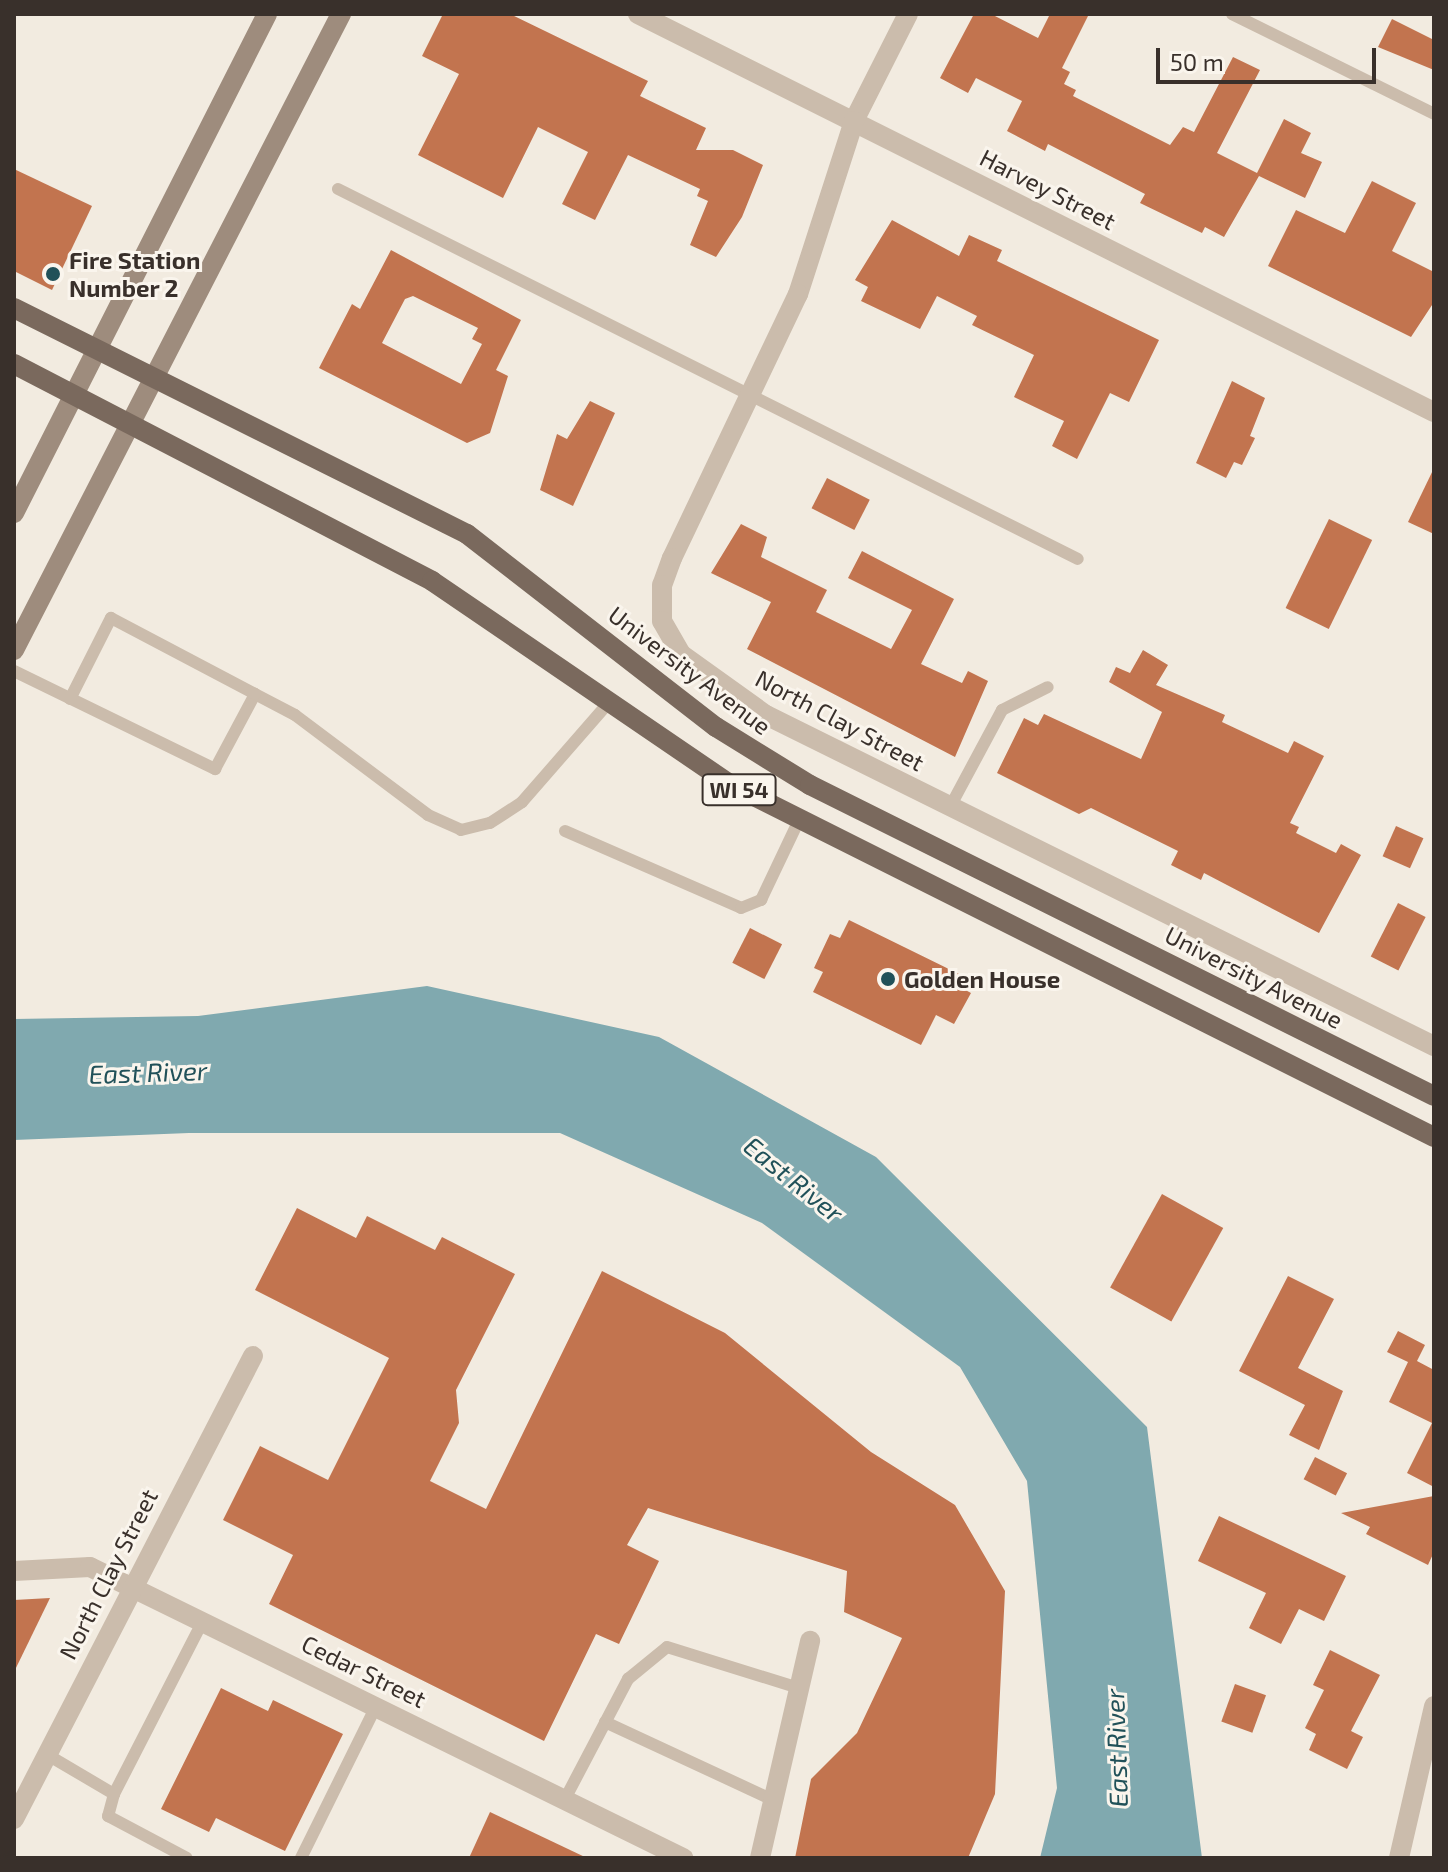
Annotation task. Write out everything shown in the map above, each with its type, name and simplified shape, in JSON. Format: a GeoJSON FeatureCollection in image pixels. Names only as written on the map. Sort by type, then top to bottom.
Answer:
{"type":"FeatureCollection","features":[{"type":"Feature","properties":{"kind":"main road"},"geometry":{"type":"LineString","coordinates":[[14,513],[267,14]]}},
{"type":"Feature","properties":{"kind":"main road"},"geometry":{"type":"LineString","coordinates":[[14,650],[127,420],[341,14]]}},
{"type":"Feature","properties":{"kind":"main road","name":"University Avenue"},"geometry":{"type":"LineString","coordinates":[[14,308],[97,345],[467,534],[716,727],[810,785],[1434,1096]]}},
{"type":"Feature","properties":{"kind":"main road","name":"WI 54"},"geometry":{"type":"LineString","coordinates":[[14,364],[74,392],[432,581],[728,783],[798,822],[1434,1137]]}},
{"type":"Feature","properties":{"kind":"street","name":"Harvey Street"},"geometry":{"type":"LineString","coordinates":[[638,14],[1434,412]]}},
{"type":"Feature","properties":{"kind":"street","name":"North Clay Street"},"geometry":{"type":"LineString","coordinates":[[908,14],[854,121],[798,294],[672,558],[662,585],[662,621],[681,654],[754,708],[1434,1046]]}},
{"type":"Feature","properties":{"kind":"street","name":"North Clay Street"},"geometry":{"type":"LineString","coordinates":[[14,1819],[130,1584],[253,1356]]}},
{"type":"Feature","properties":{"kind":"street","name":"Cedar Street"},"geometry":{"type":"LineString","coordinates":[[14,1571],[90,1567],[130,1584],[683,1858]]}},
{"type":"Feature","properties":{"kind":"street"},"geometry":{"type":"LineString","coordinates":[[760,1858],[810,1641]]}},
{"type":"Feature","properties":{"kind":"street"},"geometry":{"type":"LineString","coordinates":[[1399,1858],[1434,1706]]}},
{"type":"Feature","properties":{"kind":"lane"},"geometry":{"type":"LineString","coordinates":[[1232,14],[1434,114]]}},
{"type":"Feature","properties":{"kind":"lane"},"geometry":{"type":"LineString","coordinates":[[338,189],[1078,559]]}},
{"type":"Feature","properties":{"kind":"lane"},"geometry":{"type":"LineString","coordinates":[[70,699],[111,618],[295,715],[428,815],[461,830],[490,823],[522,802],[610,701]]}},
{"type":"Feature","properties":{"kind":"lane"},"geometry":{"type":"LineString","coordinates":[[14,671],[215,769],[255,694]]}},
{"type":"Feature","properties":{"kind":"lane"},"geometry":{"type":"LineString","coordinates":[[950,807],[1002,710],[1048,687]]}},
{"type":"Feature","properties":{"kind":"lane"},"geometry":{"type":"LineString","coordinates":[[565,831],[741,908],[761,900],[798,822]]}},
{"type":"Feature","properties":{"kind":"lane"},"geometry":{"type":"LineString","coordinates":[[187,1858],[108,1816],[114,1794],[203,1621]]}},
{"type":"Feature","properties":{"kind":"lane"},"geometry":{"type":"LineString","coordinates":[[565,1799],[628,1679],[667,1647],[799,1688]]}},
{"type":"Feature","properties":{"kind":"lane"},"geometry":{"type":"LineString","coordinates":[[301,1858],[376,1706]]}},
{"type":"Feature","properties":{"kind":"lane"},"geometry":{"type":"LineString","coordinates":[[605,1722],[773,1800]]}},
{"type":"Feature","properties":{"kind":"lane"},"geometry":{"type":"LineString","coordinates":[[46,1754],[114,1794]]}},
{"type":"Feature","properties":{"kind":"water","name":"East River"},"geometry":{"type":"Polygon","coordinates":[[[427,986],[659,1037],[876,1157],[1147,1427],[1202,1858],[1040,1858],[1057,1788],[1027,1481],[960,1367],[762,1223],[560,1133],[189,1133],[14,1140],[14,1019],[198,1016],[427,986]]]}},
{"type":"Feature","properties":{"kind":"building"},"geometry":{"type":"Polygon","coordinates":[[[443,14],[510,14],[648,81],[640,96],[706,128],[696,150],[733,150],[763,165],[742,217],[716,257],[690,245],[708,201],[697,196],[700,189],[628,155],[595,220],[562,204],[588,152],[538,127],[503,198],[418,155],[459,74],[422,56],[443,14]]]}},
{"type":"Feature","properties":{"kind":"building"},"geometry":{"type":"Polygon","coordinates":[[[974,14],[991,14],[1038,38],[1050,14],[1089,14],[1062,68],[1070,72],[1064,84],[1076,90],[1073,96],[1170,145],[1183,127],[1194,132],[1233,57],[1260,70],[1217,153],[1257,173],[1284,119],[1311,133],[1301,153],[1322,162],[1305,198],[1259,176],[1224,237],[1205,227],[1202,233],[1140,203],[1145,194],[1048,144],[1045,151],[1007,131],[1022,101],[976,78],[968,93],[940,78],[974,14]]]}},
{"type":"Feature","properties":{"kind":"building"},"geometry":{"type":"Polygon","coordinates":[[[1392,19],[1434,40],[1434,70],[1378,47],[1392,19]]]}},
{"type":"Feature","properties":{"kind":"building"},"geometry":{"type":"Polygon","coordinates":[[[14,169],[92,206],[52,290],[14,271],[14,169]]]}},
{"type":"Feature","properties":{"kind":"building"},"geometry":{"type":"Polygon","coordinates":[[[1372,181],[1416,203],[1392,251],[1434,272],[1434,302],[1411,337],[1268,266],[1296,210],[1345,233],[1372,181]]]}},
{"type":"Feature","properties":{"kind":"building"},"geometry":{"type":"Polygon","coordinates":[[[892,220],[959,256],[969,235],[1002,250],[997,261],[1159,340],[1129,402],[1110,393],[1077,459],[1052,446],[1064,421],[1014,397],[1034,355],[972,325],[977,316],[937,296],[920,329],[861,301],[868,287],[855,280],[892,220]]]}},
{"type":"Feature","properties":{"kind":"building"},"geometry":{"type":"Polygon","coordinates":[[[391,250],[521,320],[496,370],[508,376],[490,433],[467,443],[319,368],[352,304],[360,309],[391,250]],[[413,296],[405,299],[382,343],[461,384],[482,344],[472,339],[478,328],[413,296]]]}},
{"type":"Feature","properties":{"kind":"building"},"geometry":{"type":"Polygon","coordinates":[[[1232,381],[1265,398],[1250,436],[1255,438],[1242,465],[1234,462],[1226,478],[1196,463],[1232,381]]]}},
{"type":"Feature","properties":{"kind":"building"},"geometry":{"type":"Polygon","coordinates":[[[590,401],[615,413],[573,506],[540,490],[557,434],[567,439],[590,401]]]}},
{"type":"Feature","properties":{"kind":"building"},"geometry":{"type":"Polygon","coordinates":[[[1434,468],[1434,534],[1408,522],[1434,468]]]}},
{"type":"Feature","properties":{"kind":"building"},"geometry":{"type":"Polygon","coordinates":[[[827,478],[870,500],[854,530],[812,508],[827,478]]]}},
{"type":"Feature","properties":{"kind":"building"},"geometry":{"type":"Polygon","coordinates":[[[1329,519],[1372,540],[1329,629],[1286,608],[1329,519]]]}},
{"type":"Feature","properties":{"kind":"building"},"geometry":{"type":"Polygon","coordinates":[[[741,524],[767,537],[761,557],[827,590],[816,612],[891,649],[912,610],[848,578],[862,551],[954,599],[921,664],[962,683],[968,671],[988,681],[955,757],[747,649],[771,602],[711,573],[741,524]]]}},
{"type":"Feature","properties":{"kind":"building"},"geometry":{"type":"Polygon","coordinates":[[[1143,650],[1168,665],[1156,685],[1225,715],[1222,722],[1288,753],[1294,741],[1324,756],[1290,823],[1299,827],[1296,833],[1336,853],[1341,844],[1361,855],[1319,933],[1204,873],[1201,880],[1171,865],[1178,851],[1091,808],[1079,814],[997,773],[1024,718],[1038,725],[1044,714],[1141,759],[1162,712],[1109,682],[1116,667],[1130,673],[1143,650]]]}},
{"type":"Feature","properties":{"kind":"building"},"geometry":{"type":"Polygon","coordinates":[[[1396,826],[1423,838],[1410,868],[1383,856],[1396,826]]]}},
{"type":"Feature","properties":{"kind":"building"},"geometry":{"type":"Polygon","coordinates":[[[1398,903],[1426,917],[1398,971],[1371,956],[1398,903]]]}},
{"type":"Feature","properties":{"kind":"building","name":"Golden House"},"geometry":{"type":"Polygon","coordinates":[[[849,920],[959,974],[954,984],[971,993],[954,1024],[936,1015],[921,1045],[813,992],[823,972],[814,968],[830,934],[840,938],[849,920]]]}},
{"type":"Feature","properties":{"kind":"building"},"geometry":{"type":"Polygon","coordinates":[[[750,928],[782,944],[764,979],[732,963],[750,928]]]}},
{"type":"Feature","properties":{"kind":"building"},"geometry":{"type":"Polygon","coordinates":[[[1162,1194],[1223,1228],[1171,1322],[1110,1288],[1162,1194]]]}},
{"type":"Feature","properties":{"kind":"building"},"geometry":{"type":"Polygon","coordinates":[[[297,1208],[356,1238],[367,1216],[435,1250],[442,1237],[515,1274],[456,1390],[459,1423],[430,1481],[486,1509],[602,1271],[725,1333],[871,1452],[955,1505],[1005,1591],[995,1794],[968,1858],[795,1858],[811,1779],[857,1733],[902,1638],[844,1612],[847,1571],[648,1508],[627,1545],[659,1561],[619,1644],[596,1634],[544,1741],[269,1604],[293,1555],[223,1520],[260,1446],[328,1480],[389,1358],[255,1290],[297,1208]]]}},
{"type":"Feature","properties":{"kind":"building"},"geometry":{"type":"Polygon","coordinates":[[[1288,1276],[1334,1299],[1298,1368],[1343,1391],[1319,1450],[1289,1435],[1305,1405],[1239,1371],[1288,1276]]]}},
{"type":"Feature","properties":{"kind":"building"},"geometry":{"type":"Polygon","coordinates":[[[1398,1331],[1425,1345],[1417,1361],[1434,1370],[1434,1487],[1407,1473],[1432,1423],[1389,1402],[1408,1362],[1387,1352],[1398,1331]]]}},
{"type":"Feature","properties":{"kind":"building"},"geometry":{"type":"Polygon","coordinates":[[[1315,1457],[1347,1473],[1336,1496],[1304,1479],[1315,1457]]]}},
{"type":"Feature","properties":{"kind":"building"},"geometry":{"type":"Polygon","coordinates":[[[1434,1496],[1434,1552],[1428,1565],[1366,1534],[1370,1527],[1341,1513],[1434,1496]]]}},
{"type":"Feature","properties":{"kind":"building"},"geometry":{"type":"Polygon","coordinates":[[[1219,1516],[1346,1576],[1324,1621],[1299,1609],[1281,1644],[1249,1628],[1266,1593],[1198,1561],[1219,1516]]]}},
{"type":"Feature","properties":{"kind":"building"},"geometry":{"type":"Polygon","coordinates":[[[50,1598],[14,1672],[14,1600],[50,1598]]]}},
{"type":"Feature","properties":{"kind":"building"},"geometry":{"type":"Polygon","coordinates":[[[1330,1650],[1380,1675],[1351,1731],[1363,1737],[1347,1769],[1309,1750],[1316,1734],[1305,1728],[1324,1690],[1313,1685],[1330,1650]]]}},
{"type":"Feature","properties":{"kind":"building"},"geometry":{"type":"Polygon","coordinates":[[[1235,1684],[1266,1695],[1252,1733],[1221,1722],[1235,1684]]]}},
{"type":"Feature","properties":{"kind":"building"},"geometry":{"type":"Polygon","coordinates":[[[221,1688],[268,1711],[273,1700],[343,1734],[285,1851],[216,1818],[209,1832],[161,1809],[221,1688]]]}},
{"type":"Feature","properties":{"kind":"building"},"geometry":{"type":"Polygon","coordinates":[[[490,1812],[587,1858],[469,1858],[490,1812]]]}},
{"type":"Feature","properties":{"kind":"place","name":"Fire Station Number 2"},"geometry":{"type":"Point","coordinates":[53,274]}},
{"type":"Feature","properties":{"kind":"place","name":"Golden House"},"geometry":{"type":"Point","coordinates":[888,979]}}]}
